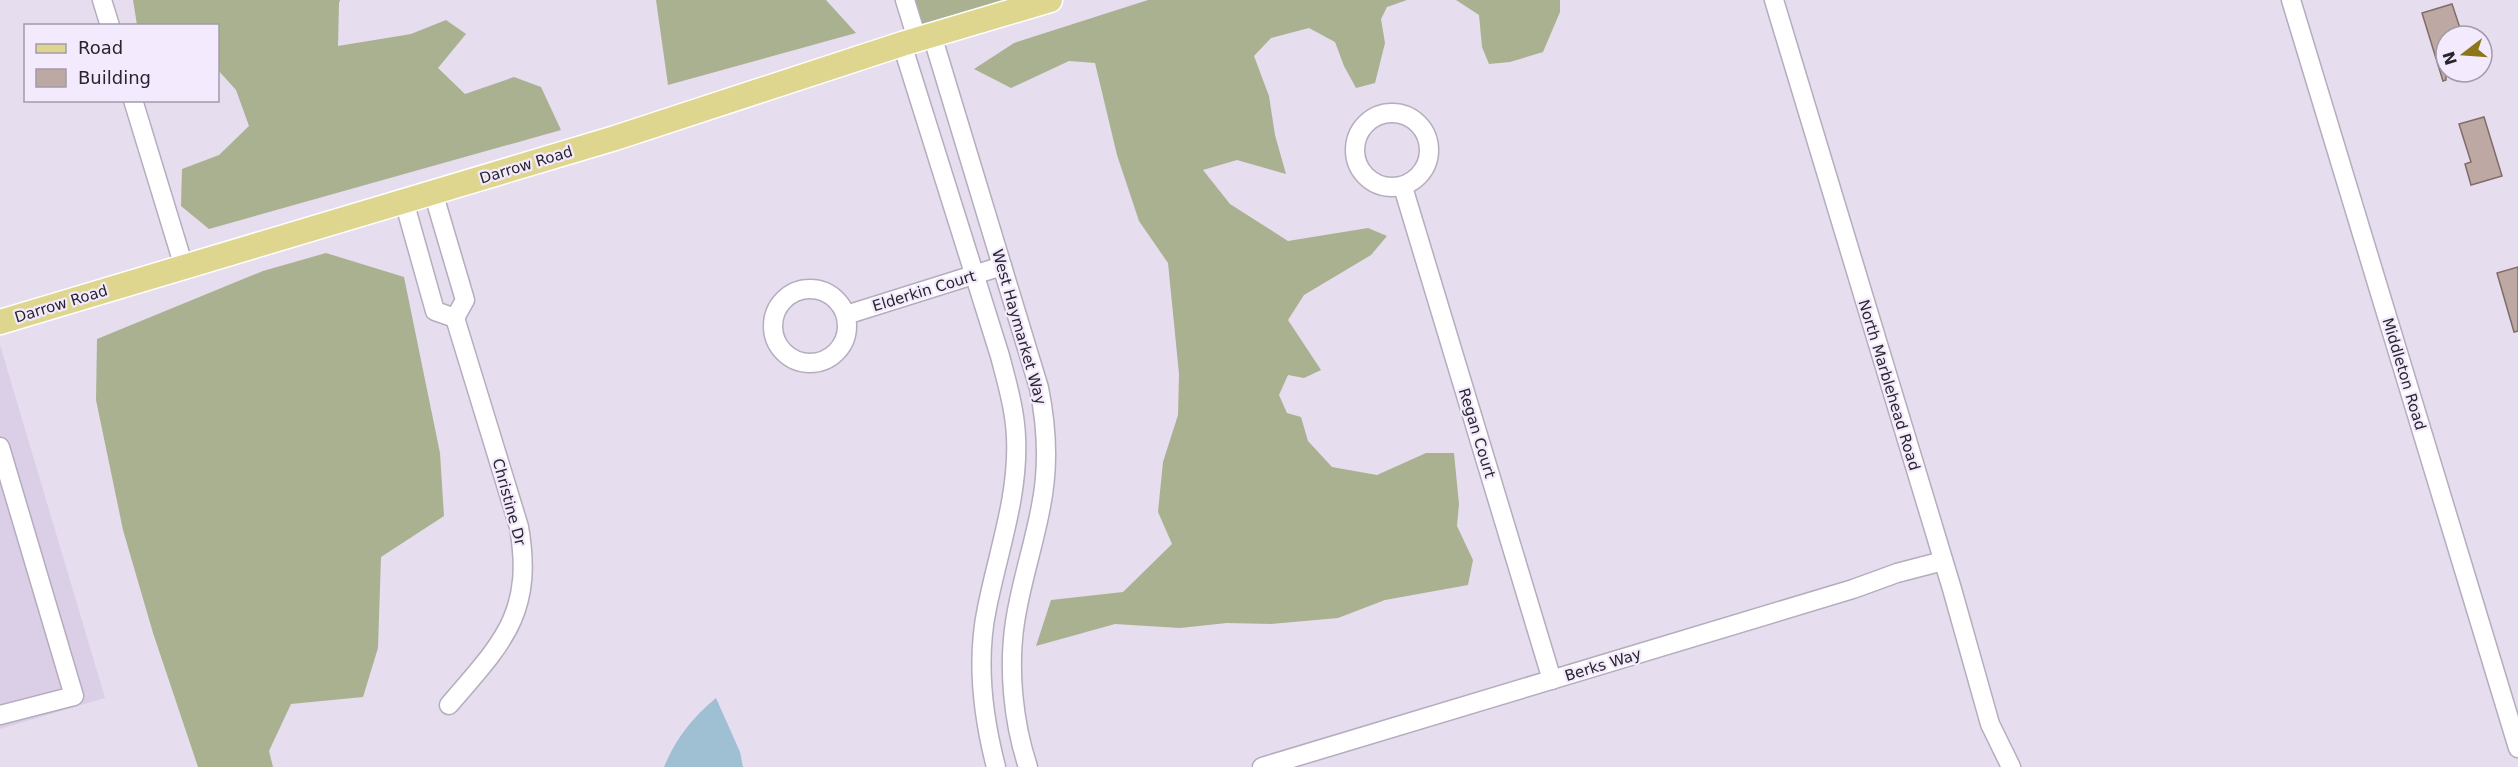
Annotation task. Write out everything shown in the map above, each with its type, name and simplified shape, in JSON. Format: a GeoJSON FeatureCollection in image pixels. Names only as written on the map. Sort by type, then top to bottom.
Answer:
{"type":"FeatureCollection","features":[{"type":"Feature","properties":{"kind":"main road","name":"Darrow Road"},"geometry":{"type":"LineString","coordinates":[[0,322],[615,138],[917,39],[1050,0]]}},
{"type":"Feature","properties":{"kind":"street"},"geometry":{"type":"LineString","coordinates":[[102,0],[110,24]]}},
{"type":"Feature","properties":{"kind":"street"},"geometry":{"type":"LineString","coordinates":[[905,0],[917,39]]}},
{"type":"Feature","properties":{"kind":"street","name":"North Marblehead Road"},"geometry":{"type":"LineString","coordinates":[[1774,0],[1990,724],[2011,767]]}},
{"type":"Feature","properties":{"kind":"street","name":"Middleton Road"},"geometry":{"type":"LineString","coordinates":[[2291,0],[2518,748]]}},
{"type":"Feature","properties":{"kind":"street","name":"West Haymarket Way"},"geometry":{"type":"LineString","coordinates":[[917,39],[1002,266],[1039,388],[1047,434],[1044,486],[1021,588],[1013,654],[1017,723],[1028,767]]}},
{"type":"Feature","properties":{"kind":"street","name":"West Haymarket Way"},"geometry":{"type":"LineString","coordinates":[[917,39],[975,275],[1010,398],[1016,436],[1013,491],[986,611],[984,643],[986,719],[996,767]]}},
{"type":"Feature","properties":{"kind":"street"},"geometry":{"type":"LineString","coordinates":[[134,102],[184,267]]}},
{"type":"Feature","properties":{"kind":"street"},"geometry":{"type":"LineString","coordinates":[[1400,113],[1418,122],[1428,139],[1429,159],[1420,176],[1403,187],[1383,188],[1366,178],[1355,162],[1354,142],[1364,124],[1380,114],[1400,113]]}},
{"type":"Feature","properties":{"kind":"street","name":"Regan Court"},"geometry":{"type":"LineString","coordinates":[[1403,187],[1552,680]]}},
{"type":"Feature","properties":{"kind":"street"},"geometry":{"type":"LineString","coordinates":[[404,201],[435,311],[455,318],[465,300],[433,192]]}},
{"type":"Feature","properties":{"kind":"street","name":"Elderkin Court"},"geometry":{"type":"LineString","coordinates":[[846,315],[1002,266]]}},
{"type":"Feature","properties":{"kind":"street"},"geometry":{"type":"LineString","coordinates":[[819,289],[836,298],[846,315],[847,334],[838,351],[821,362],[802,362],[785,353],[774,337],[774,317],[783,300],[800,290],[819,289]]}},
{"type":"Feature","properties":{"kind":"street","name":"Christine Dr"},"geometry":{"type":"LineString","coordinates":[[449,705],[499,647],[514,619],[521,590],[524,558],[519,527],[455,318]]}},
{"type":"Feature","properties":{"kind":"street"},"geometry":{"type":"LineString","coordinates":[[0,447],[8,507],[74,696],[0,715]]}},
{"type":"Feature","properties":{"kind":"street","name":"Berks Way"},"geometry":{"type":"LineString","coordinates":[[1262,767],[1853,589],[1897,573],[1943,561]]}},
{"type":"Feature","properties":{"kind":"shaded area"},"geometry":{"type":"Polygon","coordinates":[[[0,345],[105,698],[0,729],[0,345]]]}},
{"type":"Feature","properties":{"kind":"green space"},"geometry":{"type":"Polygon","coordinates":[[[133,0],[340,0],[338,46],[411,34],[446,20],[466,34],[438,68],[465,94],[514,77],[541,87],[561,130],[209,229],[181,206],[182,169],[219,155],[249,126],[236,90],[219,71],[219,24],[137,24],[133,0]]]}},
{"type":"Feature","properties":{"kind":"green space"},"geometry":{"type":"Polygon","coordinates":[[[656,0],[826,0],[856,33],[668,85],[656,0]]]}},
{"type":"Feature","properties":{"kind":"green space"},"geometry":{"type":"Polygon","coordinates":[[[911,0],[1050,0],[917,39],[911,0]]]}},
{"type":"Feature","properties":{"kind":"green space"},"geometry":{"type":"Polygon","coordinates":[[[1148,0],[1407,0],[1387,7],[1381,19],[1385,43],[1375,83],[1356,88],[1335,42],[1309,28],[1271,38],[1254,56],[1269,96],[1275,135],[1286,174],[1237,160],[1203,170],[1230,204],[1288,241],[1368,228],[1387,236],[1371,255],[1304,295],[1288,320],[1321,370],[1304,378],[1288,375],[1279,395],[1287,413],[1301,417],[1308,441],[1332,467],[1377,475],[1426,453],[1454,453],[1459,504],[1457,526],[1473,560],[1468,585],[1385,600],[1338,618],[1271,624],[1227,623],[1180,628],[1115,624],[1036,646],[1051,600],[1123,592],[1172,544],[1158,512],[1163,462],[1178,415],[1179,374],[1168,263],[1139,221],[1117,155],[1095,63],[1069,61],[1011,88],[974,69],[1014,43],[1148,0]]]}},
{"type":"Feature","properties":{"kind":"green space"},"geometry":{"type":"Polygon","coordinates":[[[1456,0],[1560,0],[1560,12],[1543,52],[1510,62],[1489,64],[1482,47],[1479,15],[1456,0]]]}},
{"type":"Feature","properties":{"kind":"green space"},"geometry":{"type":"Polygon","coordinates":[[[326,253],[404,277],[440,453],[444,516],[381,557],[378,648],[363,697],[291,704],[269,751],[273,767],[198,767],[153,633],[123,530],[96,400],[97,339],[263,271],[326,253]]]}},
{"type":"Feature","properties":{"kind":"water"},"geometry":{"type":"Polygon","coordinates":[[[716,698],[740,752],[743,767],[664,767],[686,729],[716,698]]]}},
{"type":"Feature","properties":{"kind":"building"},"geometry":{"type":"Polygon","coordinates":[[[2452,4],[2459,24],[2434,24],[2434,52],[2422,13],[2452,4]]]}},
{"type":"Feature","properties":{"kind":"building"},"geometry":{"type":"Polygon","coordinates":[[[2484,117],[2502,176],[2471,185],[2465,164],[2471,162],[2459,124],[2484,117]]]}},
{"type":"Feature","properties":{"kind":"building"},"geometry":{"type":"Polygon","coordinates":[[[2518,267],[2518,331],[2514,332],[2497,273],[2518,267]]]}}]}
